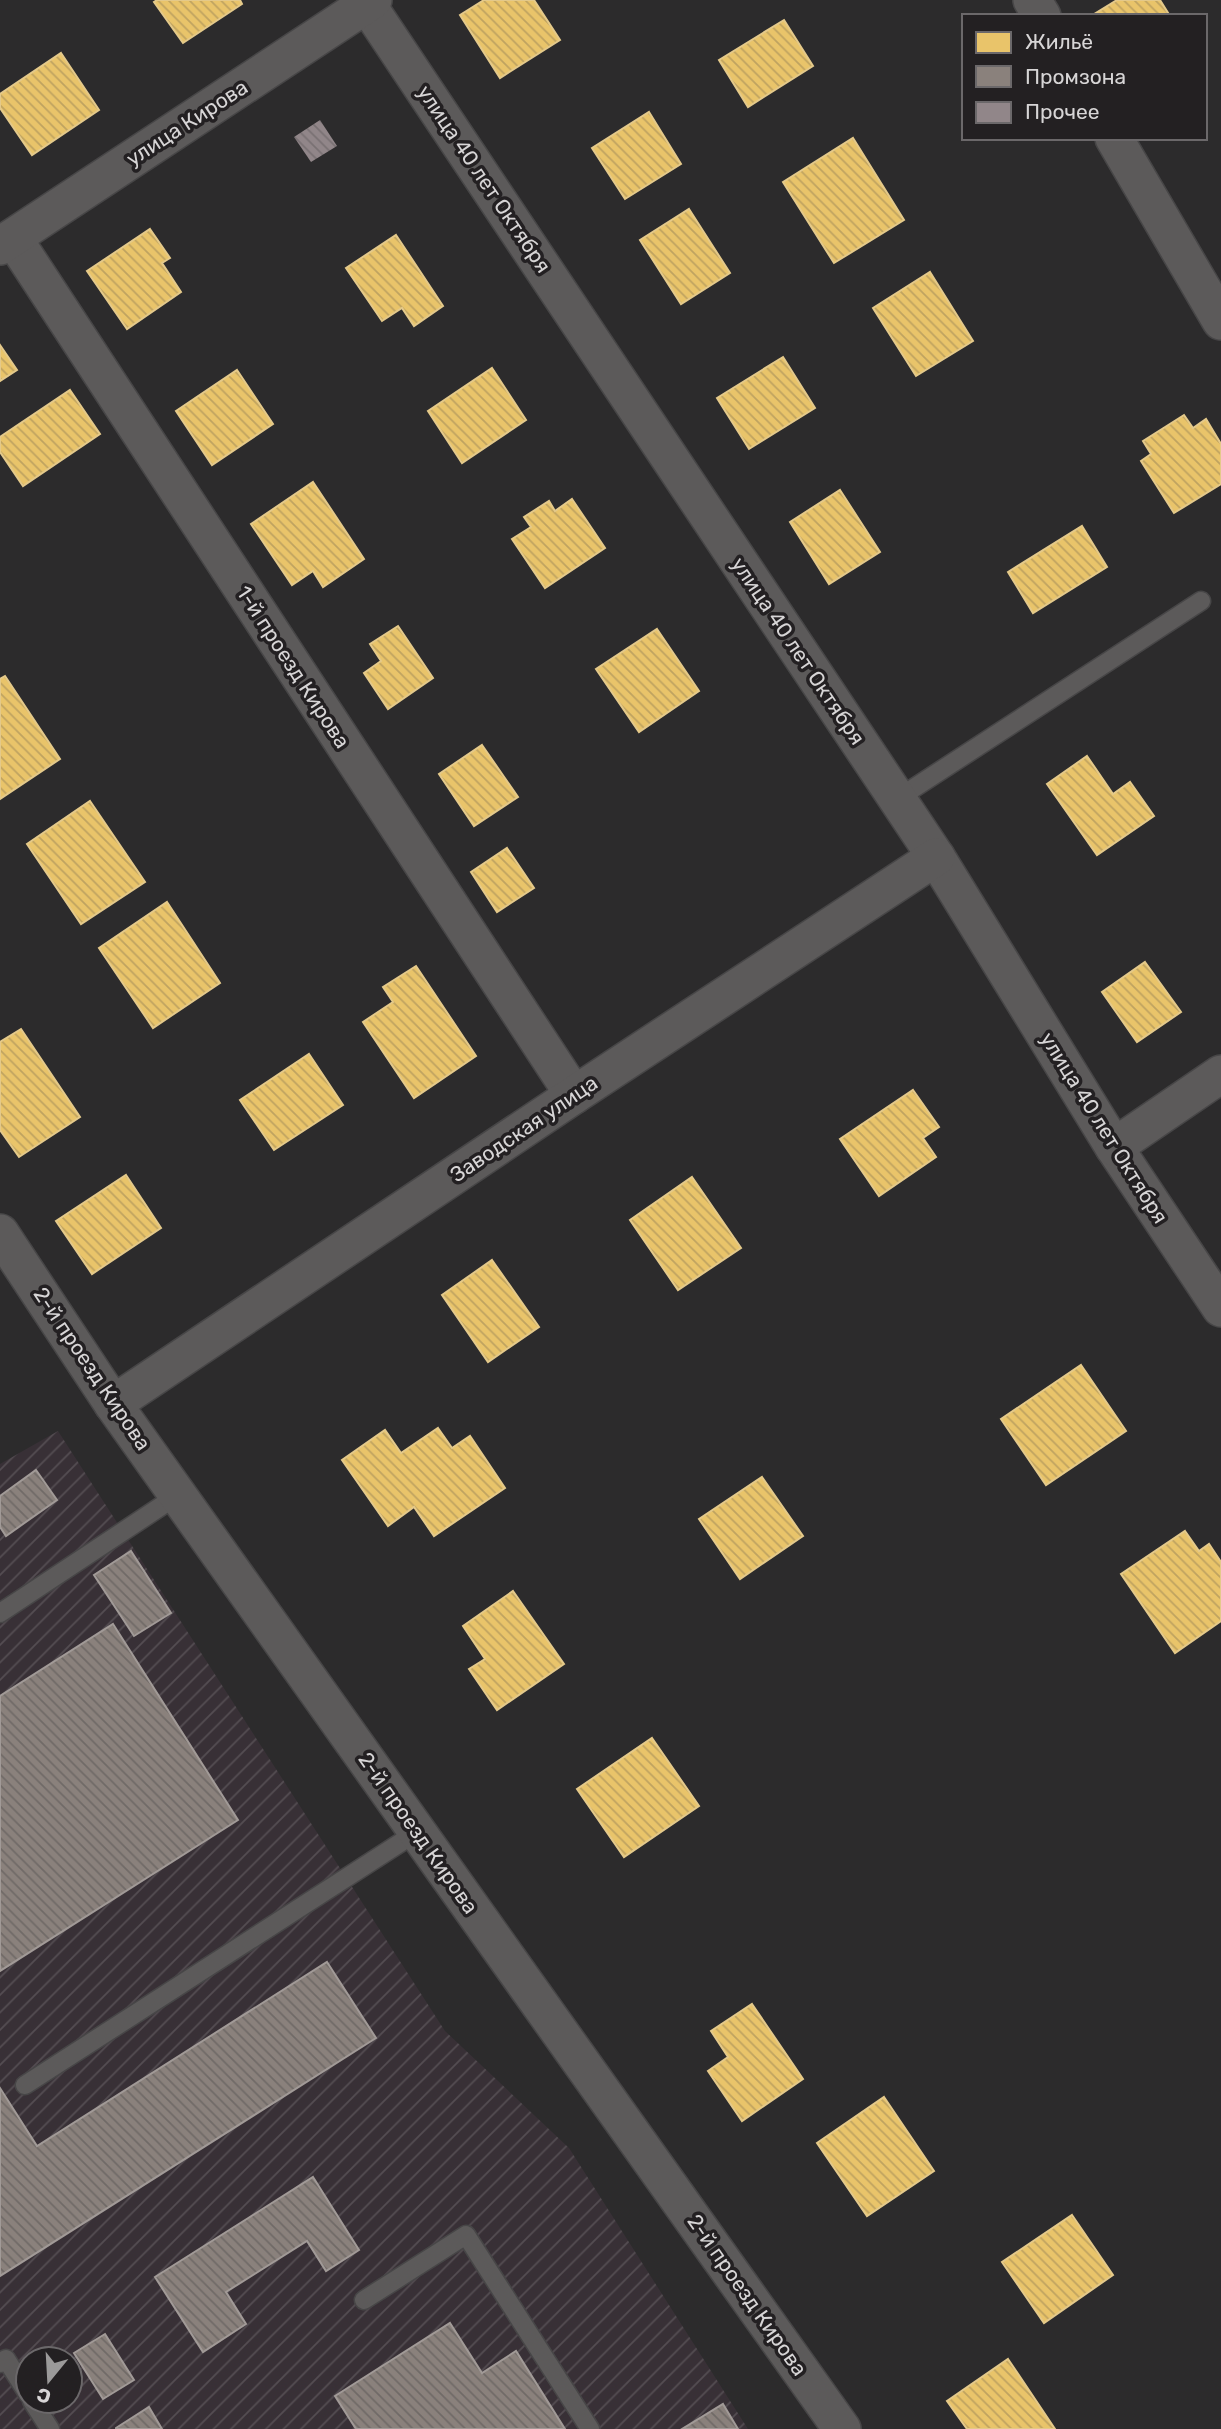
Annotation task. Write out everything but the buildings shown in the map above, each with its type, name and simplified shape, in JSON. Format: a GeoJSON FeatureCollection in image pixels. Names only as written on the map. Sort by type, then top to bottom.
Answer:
{"type":"FeatureCollection","features":[{"type":"Feature","properties":{"kind":"street","name":"улица Кирова"},"geometry":{"type":"LineString","coordinates":[[6,242],[368,1]]}},
{"type":"Feature","properties":{"kind":"street","name":"улица 40 лет Октября"},"geometry":{"type":"LineString","coordinates":[[368,1],[936,857],[1114,1147],[1221,1308]]}},
{"type":"Feature","properties":{"kind":"street"},"geometry":{"type":"LineString","coordinates":[[1115,140],[1221,321]]}},
{"type":"Feature","properties":{"kind":"street","name":"1-й проезд Кирова"},"geometry":{"type":"LineString","coordinates":[[6,242],[574,1095]]}},
{"type":"Feature","properties":{"kind":"street","name":"Заводская улица"},"geometry":{"type":"LineString","coordinates":[[113,1404],[574,1095],[936,857]]}},
{"type":"Feature","properties":{"kind":"street"},"geometry":{"type":"LineString","coordinates":[[1114,1147],[1221,1074]]}},
{"type":"Feature","properties":{"kind":"street","name":"2-й проезд Кирова"},"geometry":{"type":"LineString","coordinates":[[0,1233],[113,1404],[842,2429]]}},
{"type":"Feature","properties":{"kind":"lane"},"geometry":{"type":"LineString","coordinates":[[897,799],[1201,601]]}},
{"type":"Feature","properties":{"kind":"lane"},"geometry":{"type":"LineString","coordinates":[[0,1613],[178,1495]]}},
{"type":"Feature","properties":{"kind":"lane"},"geometry":{"type":"LineString","coordinates":[[24,2085],[417,1832]]}},
{"type":"Feature","properties":{"kind":"lane"},"geometry":{"type":"LineString","coordinates":[[364,2300],[466,2235],[590,2429]]}},
{"type":"Feature","properties":{"kind":"lane"},"geometry":{"type":"LineString","coordinates":[[0,2363],[6,2359],[14,2372]]}},
{"type":"Feature","properties":{"kind":"shaded area"},"geometry":{"type":"Polygon","coordinates":[[[58,1431],[445,2031],[569,2148],[748,2429],[0,2429],[0,1464],[58,1431]]]}}]}
